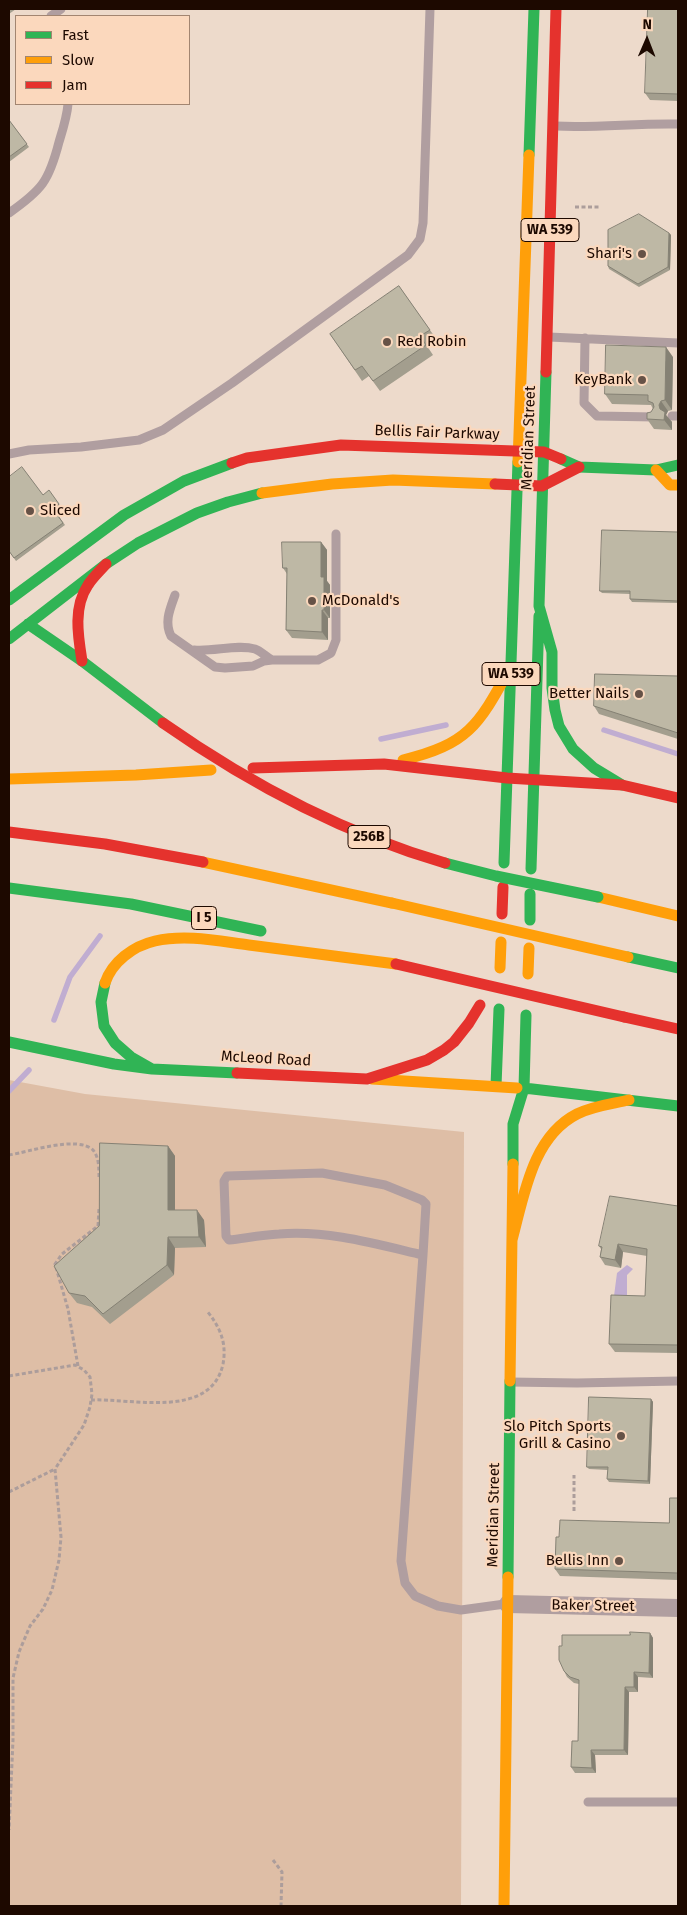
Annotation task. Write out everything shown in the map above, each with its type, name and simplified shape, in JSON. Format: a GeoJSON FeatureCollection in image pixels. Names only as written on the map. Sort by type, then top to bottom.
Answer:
{"type":"FeatureCollection","features":[{"type":"Feature","properties":{"kind":"main road","name":"Meridian Street"},"geometry":{"type":"LineString","coordinates":[[504,863],[534,9]]}},
{"type":"Feature","properties":{"kind":"main road"},"geometry":{"type":"LineString","coordinates":[[545,9],[542,109],[553,126]]}},
{"type":"Feature","properties":{"kind":"main road","name":"Meridian Street"},"geometry":{"type":"LineString","coordinates":[[531,869],[556,9]]}},
{"type":"Feature","properties":{"kind":"main road","name":"Bellis Fair Parkway"},"geometry":{"type":"LineString","coordinates":[[28,624],[12,603],[124,515],[184,481],[247,458],[341,445],[544,452],[579,467]]}},
{"type":"Feature","properties":{"kind":"main road"},"geometry":{"type":"LineString","coordinates":[[9,639],[106,564],[145,539],[197,513],[257,494],[332,484],[392,480],[542,486],[579,467],[656,470],[678,465]]}},
{"type":"Feature","properties":{"kind":"main road"},"geometry":{"type":"LineString","coordinates":[[656,470],[670,485],[678,485]]}},
{"type":"Feature","properties":{"kind":"main road"},"geometry":{"type":"LineString","coordinates":[[82,660],[78,634],[81,597],[87,586],[106,564]]}},
{"type":"Feature","properties":{"kind":"main road"},"geometry":{"type":"LineString","coordinates":[[539,606],[553,657],[552,692],[560,730],[571,748],[585,762],[622,785]]}},
{"type":"Feature","properties":{"kind":"main road","name":"256B"},"geometry":{"type":"LineString","coordinates":[[28,624],[82,660],[202,751],[262,788],[349,830],[438,860],[678,916]]}},
{"type":"Feature","properties":{"kind":"main road"},"geometry":{"type":"LineString","coordinates":[[384,764],[428,755],[443,749],[459,739],[473,728],[484,714],[511,666]]}},
{"type":"Feature","properties":{"kind":"main road"},"geometry":{"type":"LineString","coordinates":[[254,768],[384,764],[507,778],[622,785],[678,798]]}},
{"type":"Feature","properties":{"kind":"main road"},"geometry":{"type":"LineString","coordinates":[[9,780],[211,770]]}},
{"type":"Feature","properties":{"kind":"main road"},"geometry":{"type":"LineString","coordinates":[[9,832],[147,851],[237,868],[678,968]]}},
{"type":"Feature","properties":{"kind":"main road"},"geometry":{"type":"LineString","coordinates":[[502,914],[503,887]]}},
{"type":"Feature","properties":{"kind":"main road","name":"I 5"},"geometry":{"type":"LineString","coordinates":[[9,888],[131,904],[272,934]]}},
{"type":"Feature","properties":{"kind":"main road"},"geometry":{"type":"LineString","coordinates":[[530,894],[530,920]]}},
{"type":"Feature","properties":{"kind":"main road"},"geometry":{"type":"LineString","coordinates":[[291,938],[678,1029]]}},
{"type":"Feature","properties":{"kind":"main road"},"geometry":{"type":"LineString","coordinates":[[152,1069],[124,1054],[114,1044],[106,1032],[101,1014],[101,997],[113,968],[123,956],[136,947],[156,941],[187,939],[235,943],[396,964]]}},
{"type":"Feature","properties":{"kind":"main road"},"geometry":{"type":"LineString","coordinates":[[497,967],[501,942]]}},
{"type":"Feature","properties":{"kind":"main road"},"geometry":{"type":"LineString","coordinates":[[528,974],[529,948]]}},
{"type":"Feature","properties":{"kind":"main road"},"geometry":{"type":"LineString","coordinates":[[367,1079],[428,1060],[444,1050],[454,1042],[480,1005]]}},
{"type":"Feature","properties":{"kind":"main road","name":"Meridian Street"},"geometry":{"type":"LineString","coordinates":[[499,1009],[496,1086],[513,1124]]}},
{"type":"Feature","properties":{"kind":"main road","name":"Meridian Street"},"geometry":{"type":"LineString","coordinates":[[504,1906],[513,1124],[524,1088],[526,1015]]}},
{"type":"Feature","properties":{"kind":"main road","name":"McLeod Road"},"geometry":{"type":"LineString","coordinates":[[9,1042],[114,1064],[152,1069],[496,1086],[678,1106]]}},
{"type":"Feature","properties":{"kind":"main road"},"geometry":{"type":"LineString","coordinates":[[512,1240],[532,1168],[541,1149],[552,1135],[564,1122],[576,1114],[629,1100]]}},
{"type":"Feature","properties":{"kind":"street","name":"Baker Street"},"geometry":{"type":"LineString","coordinates":[[508,1604],[678,1608]]}},
{"type":"Feature","properties":{"kind":"lane"},"geometry":{"type":"LineString","coordinates":[[9,454],[30,450],[81,447],[139,440],[163,430],[232,383],[408,255],[420,239],[423,222],[430,9]]}},
{"type":"Feature","properties":{"kind":"lane"},"geometry":{"type":"LineString","coordinates":[[9,213],[30,197],[48,177],[53,167],[68,105]]}},
{"type":"Feature","properties":{"kind":"lane"},"geometry":{"type":"LineString","coordinates":[[553,126],[678,124]]}},
{"type":"Feature","properties":{"kind":"lane"},"geometry":{"type":"LineString","coordinates":[[547,337],[678,343]]}},
{"type":"Feature","properties":{"kind":"lane"},"geometry":{"type":"LineString","coordinates":[[585,338],[584,403],[597,416],[655,417]]}},
{"type":"Feature","properties":{"kind":"lane"},"geometry":{"type":"LineString","coordinates":[[175,595],[167,619],[167,629],[170,636],[215,667],[253,666],[272,660],[318,660],[332,653],[336,640],[336,534]]}},
{"type":"Feature","properties":{"kind":"lane"},"geometry":{"type":"LineString","coordinates":[[191,649],[206,651],[247,648],[260,651],[272,660]]}},
{"type":"Feature","properties":{"kind":"lane"},"geometry":{"type":"LineString","coordinates":[[423,1255],[354,1238],[308,1234],[280,1234],[229,1240],[226,1236],[224,1181],[227,1176],[322,1173],[384,1186],[422,1200],[426,1204],[423,1255],[401,1562],[405,1583],[415,1596],[438,1606],[461,1610],[508,1604]]}},
{"type":"Feature","properties":{"kind":"lane"},"geometry":{"type":"LineString","coordinates":[[510,1382],[678,1381]]}},
{"type":"Feature","properties":{"kind":"lane"},"geometry":{"type":"LineString","coordinates":[[588,1802],[678,1802]]}},
{"type":"Feature","properties":{"kind":"path"},"geometry":{"type":"LineString","coordinates":[[575,206],[599,207]]}},
{"type":"Feature","properties":{"kind":"path"},"geometry":{"type":"LineString","coordinates":[[9,1155],[62,1144],[76,1143],[85,1145],[94,1151],[99,1162],[100,1181]]}},
{"type":"Feature","properties":{"kind":"path"},"geometry":{"type":"LineString","coordinates":[[78,1367],[68,1309],[55,1264],[62,1254],[98,1226],[99,1199]]}},
{"type":"Feature","properties":{"kind":"path"},"geometry":{"type":"LineString","coordinates":[[91,1400],[110,1399],[171,1403],[187,1400],[203,1393],[217,1380],[224,1360],[222,1332],[207,1311]]}},
{"type":"Feature","properties":{"kind":"path"},"geometry":{"type":"LineString","coordinates":[[9,1376],[75,1365],[84,1370],[90,1377],[91,1400],[84,1425],[55,1469],[9,1492]]}},
{"type":"Feature","properties":{"kind":"path"},"geometry":{"type":"LineString","coordinates":[[9,1830],[13,1740],[13,1678],[19,1652],[30,1626],[43,1609],[52,1590],[59,1560],[61,1538],[55,1469]]}},
{"type":"Feature","properties":{"kind":"path"},"geometry":{"type":"LineString","coordinates":[[574,1475],[574,1511]]}},
{"type":"Feature","properties":{"kind":"path"},"geometry":{"type":"LineString","coordinates":[[273,1860],[282,1872],[281,1906]]}},
{"type":"Feature","properties":{"kind":"shaded area"},"geometry":{"type":"Polygon","coordinates":[[[9,1080],[85,1094],[464,1132],[461,1906],[9,1906],[9,1080]]]}},
{"type":"Feature","properties":{"kind":"shaded area"},"geometry":{"type":"Polygon","coordinates":[[[627,1265],[633,1269],[627,1275],[627,1296],[614,1296],[617,1273],[627,1265]]]}},
{"type":"Feature","properties":{"kind":"building"},"geometry":{"type":"Polygon","coordinates":[[[648,9],[678,9],[678,94],[645,93],[648,9]]]}},
{"type":"Feature","properties":{"kind":"building"},"geometry":{"type":"Polygon","coordinates":[[[9,120],[27,144],[9,157],[9,120]]]}},
{"type":"Feature","properties":{"kind":"building"},"geometry":{"type":"Polygon","coordinates":[[[639,214],[669,233],[668,267],[638,284],[608,266],[608,230],[639,214]]]}},
{"type":"Feature","properties":{"kind":"building","name":"Red Robin"},"geometry":{"type":"Polygon","coordinates":[[[399,286],[430,330],[420,336],[426,345],[373,381],[362,366],[355,370],[330,334],[399,286]]]}},
{"type":"Feature","properties":{"kind":"building","name":"KeyBank"},"geometry":{"type":"Polygon","coordinates":[[[606,345],[666,347],[665,400],[661,401],[659,405],[660,409],[665,412],[664,420],[647,419],[647,413],[651,412],[654,407],[653,403],[648,401],[648,395],[605,394],[606,345]]]}},
{"type":"Feature","properties":{"kind":"building"},"geometry":{"type":"Polygon","coordinates":[[[22,467],[43,495],[49,490],[59,504],[53,509],[63,523],[14,558],[9,551],[9,477],[22,467]]]}},
{"type":"Feature","properties":{"kind":"building"},"geometry":{"type":"Polygon","coordinates":[[[602,530],[678,532],[678,601],[630,599],[630,591],[600,591],[602,530]]]}},
{"type":"Feature","properties":{"kind":"building","name":"McDonald's"},"geometry":{"type":"Polygon","coordinates":[[[282,542],[321,542],[321,577],[324,577],[322,632],[286,630],[287,568],[283,568],[282,542]]]}},
{"type":"Feature","properties":{"kind":"building"},"geometry":{"type":"Polygon","coordinates":[[[595,674],[678,676],[678,733],[594,706],[595,674]]]}},
{"type":"Feature","properties":{"kind":"building"},"geometry":{"type":"Polygon","coordinates":[[[100,1143],[168,1146],[168,1210],[197,1210],[199,1237],[168,1237],[167,1265],[103,1314],[85,1296],[69,1293],[54,1266],[99,1226],[100,1143]]]}},
{"type":"Feature","properties":{"kind":"building"},"geometry":{"type":"Polygon","coordinates":[[[610,1196],[678,1206],[678,1345],[609,1344],[611,1295],[645,1296],[647,1249],[618,1244],[615,1260],[600,1257],[602,1247],[599,1246],[610,1196]]]}},
{"type":"Feature","properties":{"kind":"building","name":"Slo Pitch Sports Grill & Casino"},"geometry":{"type":"Polygon","coordinates":[[[589,1397],[651,1399],[648,1481],[607,1479],[608,1467],[587,1467],[589,1397]]]}},
{"type":"Feature","properties":{"kind":"building","name":"Bellis Inn"},"geometry":{"type":"Polygon","coordinates":[[[670,1498],[678,1498],[678,1573],[555,1569],[556,1537],[559,1537],[560,1520],[669,1523],[670,1498]]]}},
{"type":"Feature","properties":{"kind":"building"},"geometry":{"type":"Polygon","coordinates":[[[630,1632],[650,1633],[649,1673],[634,1672],[634,1687],[625,1687],[624,1750],[591,1750],[592,1768],[571,1767],[572,1741],[578,1741],[579,1680],[570,1677],[564,1671],[559,1660],[559,1646],[562,1646],[562,1635],[630,1635],[630,1632]]]}},
{"type":"Feature","properties":{"kind":"waterway"},"geometry":{"type":"LineString","coordinates":[[381,739],[446,725]]}},
{"type":"Feature","properties":{"kind":"waterway"},"geometry":{"type":"LineString","coordinates":[[604,730],[678,754]]}},
{"type":"Feature","properties":{"kind":"waterway"},"geometry":{"type":"LineString","coordinates":[[54,1020],[70,977],[100,936]]}},
{"type":"Feature","properties":{"kind":"waterway"},"geometry":{"type":"LineString","coordinates":[[9,1091],[29,1070]]}},
{"type":"Feature","properties":{"kind":"traffic: fast"},"geometry":{"type":"LineString","coordinates":[[529,155],[534,9]]}},
{"type":"Feature","properties":{"kind":"traffic: fast"},"geometry":{"type":"LineString","coordinates":[[546,372],[539,606],[552,652],[552,688],[555,710],[559,726],[573,749],[594,768],[622,785]]}},
{"type":"Feature","properties":{"kind":"traffic: fast"},"geometry":{"type":"LineString","coordinates":[[561,459],[579,467],[656,470],[678,465]]}},
{"type":"Feature","properties":{"kind":"traffic: fast"},"geometry":{"type":"LineString","coordinates":[[504,863],[518,462]]}},
{"type":"Feature","properties":{"kind":"traffic: fast"},"geometry":{"type":"LineString","coordinates":[[9,600],[124,515],[184,481],[232,463]]}},
{"type":"Feature","properties":{"kind":"traffic: fast"},"geometry":{"type":"LineString","coordinates":[[9,639],[106,564],[138,543],[197,513],[262,493]]}},
{"type":"Feature","properties":{"kind":"traffic: fast"},"geometry":{"type":"LineString","coordinates":[[531,869],[539,616]]}},
{"type":"Feature","properties":{"kind":"traffic: fast"},"geometry":{"type":"LineString","coordinates":[[28,624],[82,661],[163,723]]}},
{"type":"Feature","properties":{"kind":"traffic: fast"},"geometry":{"type":"LineString","coordinates":[[445,863],[496,876],[598,897]]}},
{"type":"Feature","properties":{"kind":"traffic: fast"},"geometry":{"type":"LineString","coordinates":[[9,888],[131,904],[261,931]]}},
{"type":"Feature","properties":{"kind":"traffic: fast"},"geometry":{"type":"LineString","coordinates":[[530,894],[530,920]]}},
{"type":"Feature","properties":{"kind":"traffic: fast"},"geometry":{"type":"LineString","coordinates":[[628,957],[678,968]]}},
{"type":"Feature","properties":{"kind":"traffic: fast"},"geometry":{"type":"LineString","coordinates":[[105,983],[101,1002],[104,1026],[115,1043],[131,1057],[152,1069],[237,1073]]}},
{"type":"Feature","properties":{"kind":"traffic: fast"},"geometry":{"type":"LineString","coordinates":[[496,1086],[499,1009]]}},
{"type":"Feature","properties":{"kind":"traffic: fast"},"geometry":{"type":"LineString","coordinates":[[513,1164],[513,1124],[524,1088],[526,1015]]}},
{"type":"Feature","properties":{"kind":"traffic: fast"},"geometry":{"type":"LineString","coordinates":[[9,1042],[114,1064],[152,1069]]}},
{"type":"Feature","properties":{"kind":"traffic: fast"},"geometry":{"type":"LineString","coordinates":[[524,1088],[678,1106]]}},
{"type":"Feature","properties":{"kind":"traffic: fast"},"geometry":{"type":"LineString","coordinates":[[508,1577],[510,1381]]}},
{"type":"Feature","properties":{"kind":"traffic: slow"},"geometry":{"type":"LineString","coordinates":[[518,462],[529,155]]}},
{"type":"Feature","properties":{"kind":"traffic: slow"},"geometry":{"type":"LineString","coordinates":[[656,470],[670,485],[678,485]]}},
{"type":"Feature","properties":{"kind":"traffic: slow"},"geometry":{"type":"LineString","coordinates":[[262,493],[332,484],[393,480],[495,484]]}},
{"type":"Feature","properties":{"kind":"traffic: slow"},"geometry":{"type":"LineString","coordinates":[[403,760],[443,747],[469,730],[479,719],[509,670]]}},
{"type":"Feature","properties":{"kind":"traffic: slow"},"geometry":{"type":"LineString","coordinates":[[9,779],[136,775],[211,770]]}},
{"type":"Feature","properties":{"kind":"traffic: slow"},"geometry":{"type":"LineString","coordinates":[[203,862],[392,903]]}},
{"type":"Feature","properties":{"kind":"traffic: slow"},"geometry":{"type":"LineString","coordinates":[[598,897],[678,916]]}},
{"type":"Feature","properties":{"kind":"traffic: slow"},"geometry":{"type":"LineString","coordinates":[[392,903],[628,957]]}},
{"type":"Feature","properties":{"kind":"traffic: slow"},"geometry":{"type":"LineString","coordinates":[[105,983],[113,968],[131,951],[147,943],[178,938],[214,940],[396,964]]}},
{"type":"Feature","properties":{"kind":"traffic: slow"},"geometry":{"type":"LineString","coordinates":[[500,968],[501,942]]}},
{"type":"Feature","properties":{"kind":"traffic: slow"},"geometry":{"type":"LineString","coordinates":[[528,974],[529,948]]}},
{"type":"Feature","properties":{"kind":"traffic: slow"},"geometry":{"type":"LineString","coordinates":[[372,1079],[517,1088]]}},
{"type":"Feature","properties":{"kind":"traffic: slow"},"geometry":{"type":"LineString","coordinates":[[512,1240],[532,1169],[550,1137],[562,1124],[583,1111],[629,1100]]}},
{"type":"Feature","properties":{"kind":"traffic: slow"},"geometry":{"type":"LineString","coordinates":[[510,1381],[513,1164]]}},
{"type":"Feature","properties":{"kind":"traffic: slow"},"geometry":{"type":"LineString","coordinates":[[504,1906],[508,1577]]}},
{"type":"Feature","properties":{"kind":"traffic: jam"},"geometry":{"type":"LineString","coordinates":[[546,372],[556,9]]}},
{"type":"Feature","properties":{"kind":"traffic: jam"},"geometry":{"type":"LineString","coordinates":[[232,463],[247,458],[341,445],[544,452],[561,459]]}},
{"type":"Feature","properties":{"kind":"traffic: jam"},"geometry":{"type":"LineString","coordinates":[[495,484],[542,486],[579,467]]}},
{"type":"Feature","properties":{"kind":"traffic: jam"},"geometry":{"type":"LineString","coordinates":[[82,661],[78,622],[80,603],[88,585],[106,564]]}},
{"type":"Feature","properties":{"kind":"traffic: jam"},"geometry":{"type":"LineString","coordinates":[[163,723],[229,766],[298,805],[370,837],[445,863]]}},
{"type":"Feature","properties":{"kind":"traffic: jam"},"geometry":{"type":"LineString","coordinates":[[253,768],[384,764],[507,778],[622,785],[678,798]]}},
{"type":"Feature","properties":{"kind":"traffic: jam"},"geometry":{"type":"LineString","coordinates":[[9,832],[105,844],[203,862]]}},
{"type":"Feature","properties":{"kind":"traffic: jam"},"geometry":{"type":"LineString","coordinates":[[502,914],[503,887]]}},
{"type":"Feature","properties":{"kind":"traffic: jam"},"geometry":{"type":"LineString","coordinates":[[396,964],[624,1017]]}},
{"type":"Feature","properties":{"kind":"traffic: jam"},"geometry":{"type":"LineString","coordinates":[[237,1073],[367,1079],[427,1060],[444,1050],[454,1042],[480,1005]]}},
{"type":"Feature","properties":{"kind":"traffic: jam"},"geometry":{"type":"LineString","coordinates":[[624,1017],[678,1029]]}},
{"type":"Feature","properties":{"kind":"place","name":"Shari's"},"geometry":{"type":"Point","coordinates":[642,254]}},
{"type":"Feature","properties":{"kind":"place","name":"Red Robin"},"geometry":{"type":"Point","coordinates":[387,342]}},
{"type":"Feature","properties":{"kind":"place","name":"KeyBank"},"geometry":{"type":"Point","coordinates":[642,380]}},
{"type":"Feature","properties":{"kind":"place","name":"Sliced"},"geometry":{"type":"Point","coordinates":[30,511]}},
{"type":"Feature","properties":{"kind":"place","name":"McDonald's"},"geometry":{"type":"Point","coordinates":[312,601]}},
{"type":"Feature","properties":{"kind":"place","name":"Better Nails"},"geometry":{"type":"Point","coordinates":[639,694]}},
{"type":"Feature","properties":{"kind":"place","name":"Slo Pitch Sports Grill & Casino"},"geometry":{"type":"Point","coordinates":[621,1436]}},
{"type":"Feature","properties":{"kind":"place","name":"Bellis Inn"},"geometry":{"type":"Point","coordinates":[619,1561]}}]}
